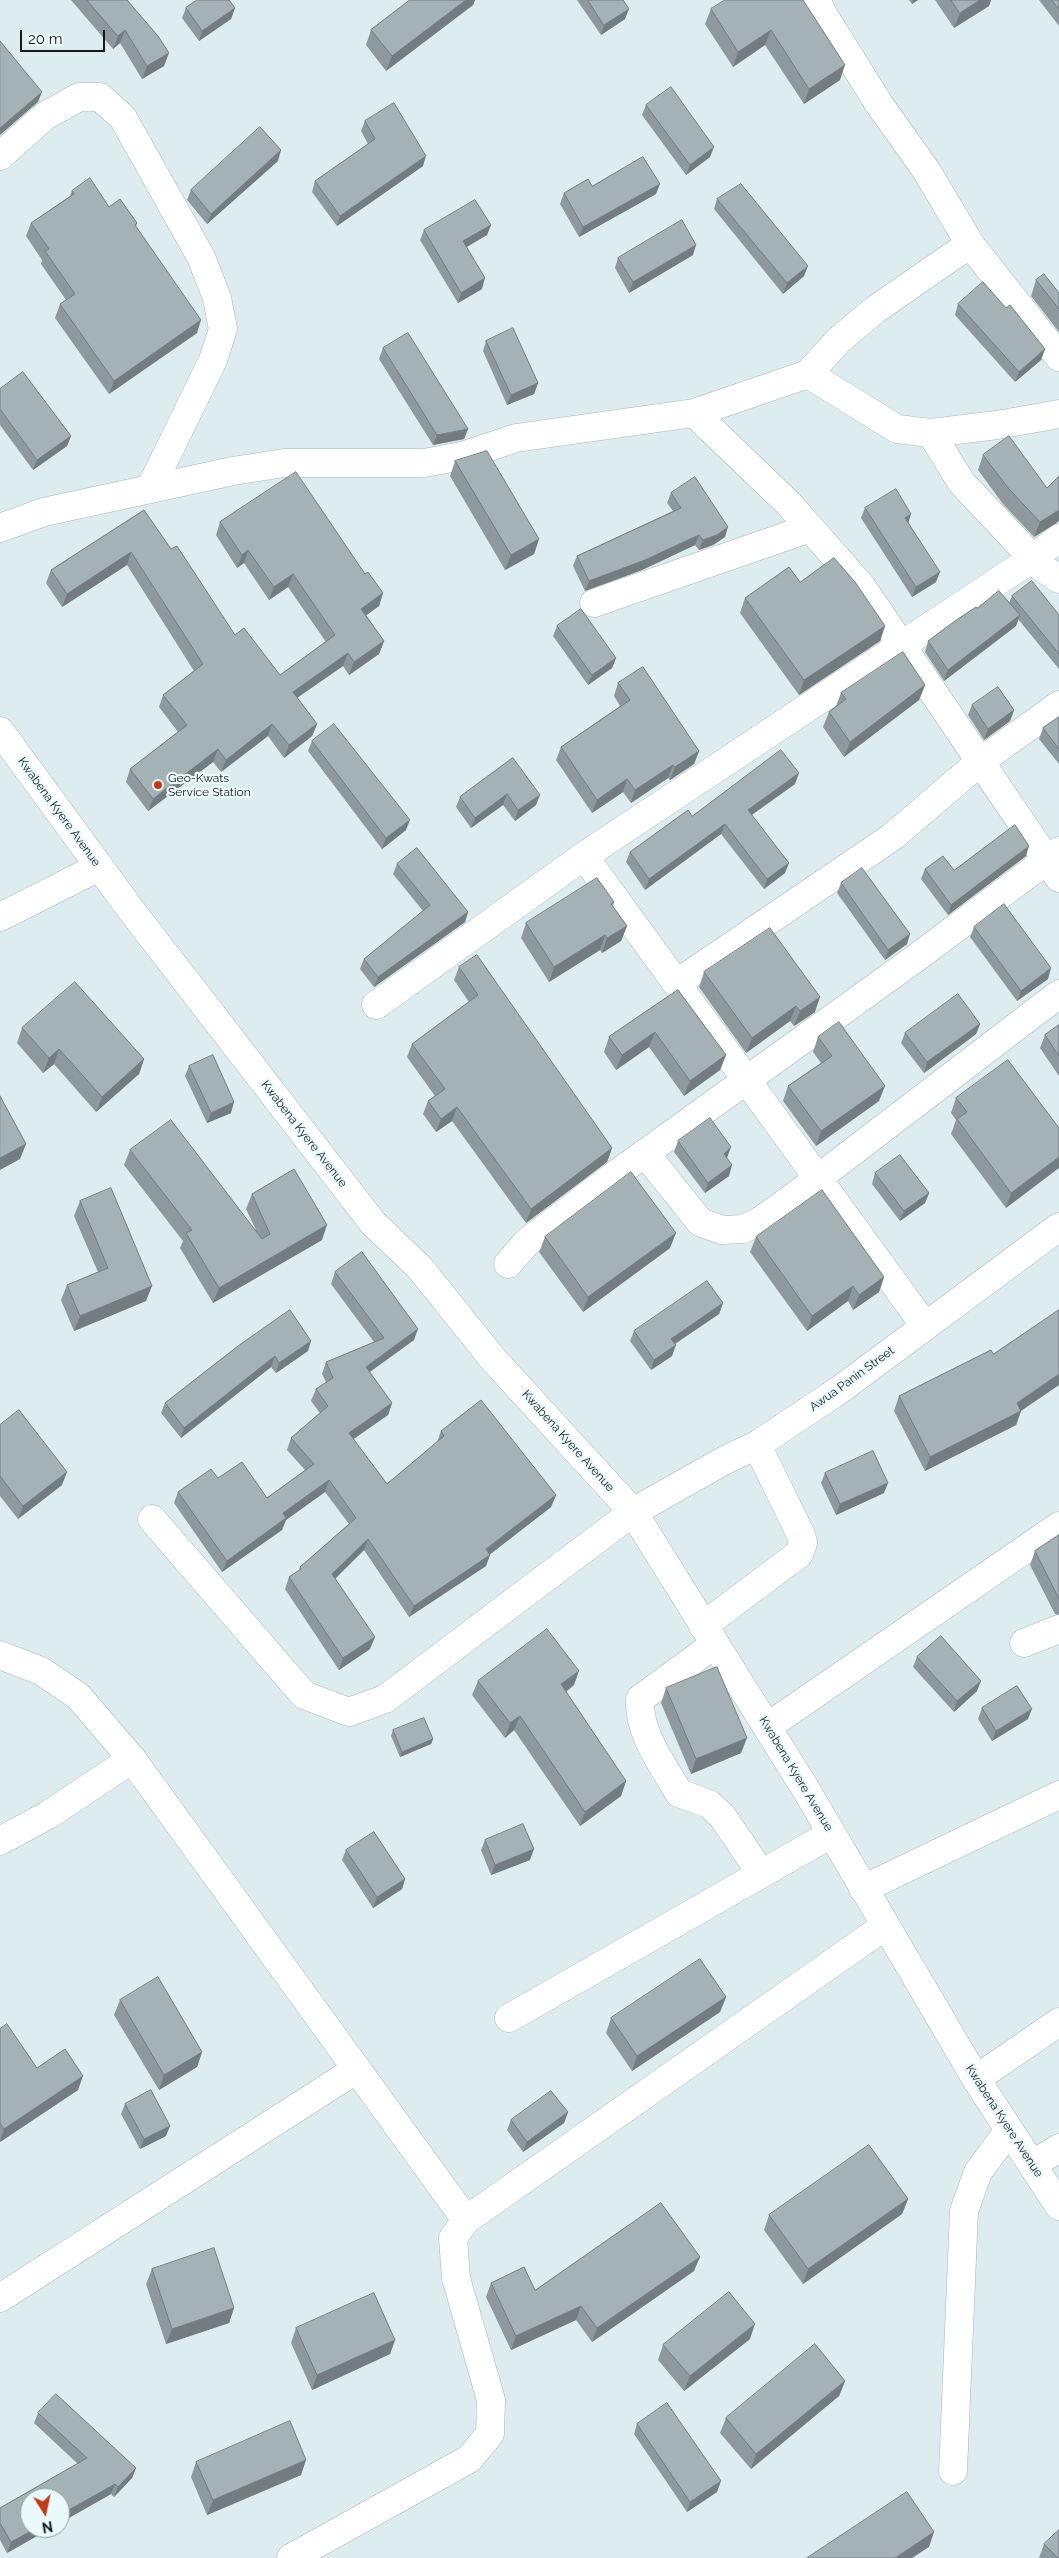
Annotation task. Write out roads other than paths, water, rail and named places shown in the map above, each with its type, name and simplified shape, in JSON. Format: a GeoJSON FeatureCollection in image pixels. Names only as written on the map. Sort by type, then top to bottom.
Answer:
{"type":"FeatureCollection","features":[{"type":"Feature","properties":{"kind":"street"},"geometry":{"type":"LineString","coordinates":[[817,0],[821,11],[879,104],[926,170],[970,244],[1059,357]]}},
{"type":"Feature","properties":{"kind":"street"},"geometry":{"type":"LineString","coordinates":[[0,156],[45,116],[79,97],[100,97],[123,118],[201,257],[218,298],[223,329],[213,360],[150,489]]}},
{"type":"Feature","properties":{"kind":"street"},"geometry":{"type":"LineString","coordinates":[[0,528],[44,512],[233,471],[284,463],[424,463],[462,456],[516,438],[694,413],[808,374],[839,340],[876,308],[970,244]]}},
{"type":"Feature","properties":{"kind":"street"},"geometry":{"type":"LineString","coordinates":[[808,374],[897,429],[931,433],[1059,414]]}},
{"type":"Feature","properties":{"kind":"street"},"geometry":{"type":"LineString","coordinates":[[508,1264],[527,1242],[645,1153],[916,958],[1055,863],[900,646],[862,587],[789,504],[694,413]]}},
{"type":"Feature","properties":{"kind":"street"},"geometry":{"type":"LineString","coordinates":[[931,433],[961,482],[1033,558],[1059,579]]}},
{"type":"Feature","properties":{"kind":"street"},"geometry":{"type":"LineString","coordinates":[[594,603],[810,528]]}},
{"type":"Feature","properties":{"kind":"street"},"geometry":{"type":"LineString","coordinates":[[376,1005],[584,856],[1033,558],[1059,538]]}},
{"type":"Feature","properties":{"kind":"street"},"geometry":{"type":"LineString","coordinates":[[677,983],[892,837],[981,761],[1059,705]]}},
{"type":"Feature","properties":{"kind":"street","name":"Kwabena Kyere Avenue"},"geometry":{"type":"LineString","coordinates":[[0,730],[99,867],[373,1223],[420,1268],[493,1359],[633,1512],[768,1727],[976,2079],[1059,2206]]}},
{"type":"Feature","properties":{"kind":"street"},"geometry":{"type":"LineString","coordinates":[[584,856],[925,1326]]}},
{"type":"Feature","properties":{"kind":"street"},"geometry":{"type":"LineString","coordinates":[[0,916],[99,867]]}},
{"type":"Feature","properties":{"kind":"street"},"geometry":{"type":"LineString","coordinates":[[645,1153],[700,1222],[722,1230],[743,1229],[760,1221],[1059,994]]}},
{"type":"Feature","properties":{"kind":"street","name":"Awua Panin Street"},"geometry":{"type":"LineString","coordinates":[[152,1519],[304,1695],[349,1712],[385,1699],[633,1512],[727,1459],[757,1445],[838,1391],[1059,1227]]}},
{"type":"Feature","properties":{"kind":"street"},"geometry":{"type":"LineString","coordinates":[[757,1445],[801,1534],[802,1543],[799,1554],[640,1699],[639,1710],[646,1733],[679,1793],[708,1804],[722,1816],[761,1874]]}},
{"type":"Feature","properties":{"kind":"street"},"geometry":{"type":"LineString","coordinates":[[768,1727],[1059,1526]]}},
{"type":"Feature","properties":{"kind":"street"},"geometry":{"type":"LineString","coordinates":[[1024,1643],[1059,1628]]}},
{"type":"Feature","properties":{"kind":"street"},"geometry":{"type":"LineString","coordinates":[[0,1655],[41,1671],[78,1696],[132,1759],[466,2220]]}},
{"type":"Feature","properties":{"kind":"street"},"geometry":{"type":"LineString","coordinates":[[0,1840],[48,1815],[132,1759]]}},
{"type":"Feature","properties":{"kind":"street"},"geometry":{"type":"LineString","coordinates":[[863,1889],[1059,1795]]}},
{"type":"Feature","properties":{"kind":"street"},"geometry":{"type":"LineString","coordinates":[[509,2018],[831,1834]]}},
{"type":"Feature","properties":{"kind":"street"},"geometry":{"type":"LineString","coordinates":[[291,2558],[470,2459],[490,2434],[491,2400],[456,2278],[453,2238],[466,2220],[885,1926]]}},
{"type":"Feature","properties":{"kind":"street"},"geometry":{"type":"LineString","coordinates":[[976,2079],[1059,2022]]}},
{"type":"Feature","properties":{"kind":"street"},"geometry":{"type":"LineString","coordinates":[[0,2298],[356,2069]]}},
{"type":"Feature","properties":{"kind":"street"},"geometry":{"type":"LineString","coordinates":[[953,2472],[964,2211],[978,2172],[1009,2130]]}},
{"type":"Feature","properties":{"kind":"street"},"geometry":{"type":"LineString","coordinates":[[1032,2165],[1059,2148]]}},
{"type":"Feature","properties":{"kind":"place","name":"Geo-Kwats Service Station"},"geometry":{"type":"Point","coordinates":[158,785]}}]}
